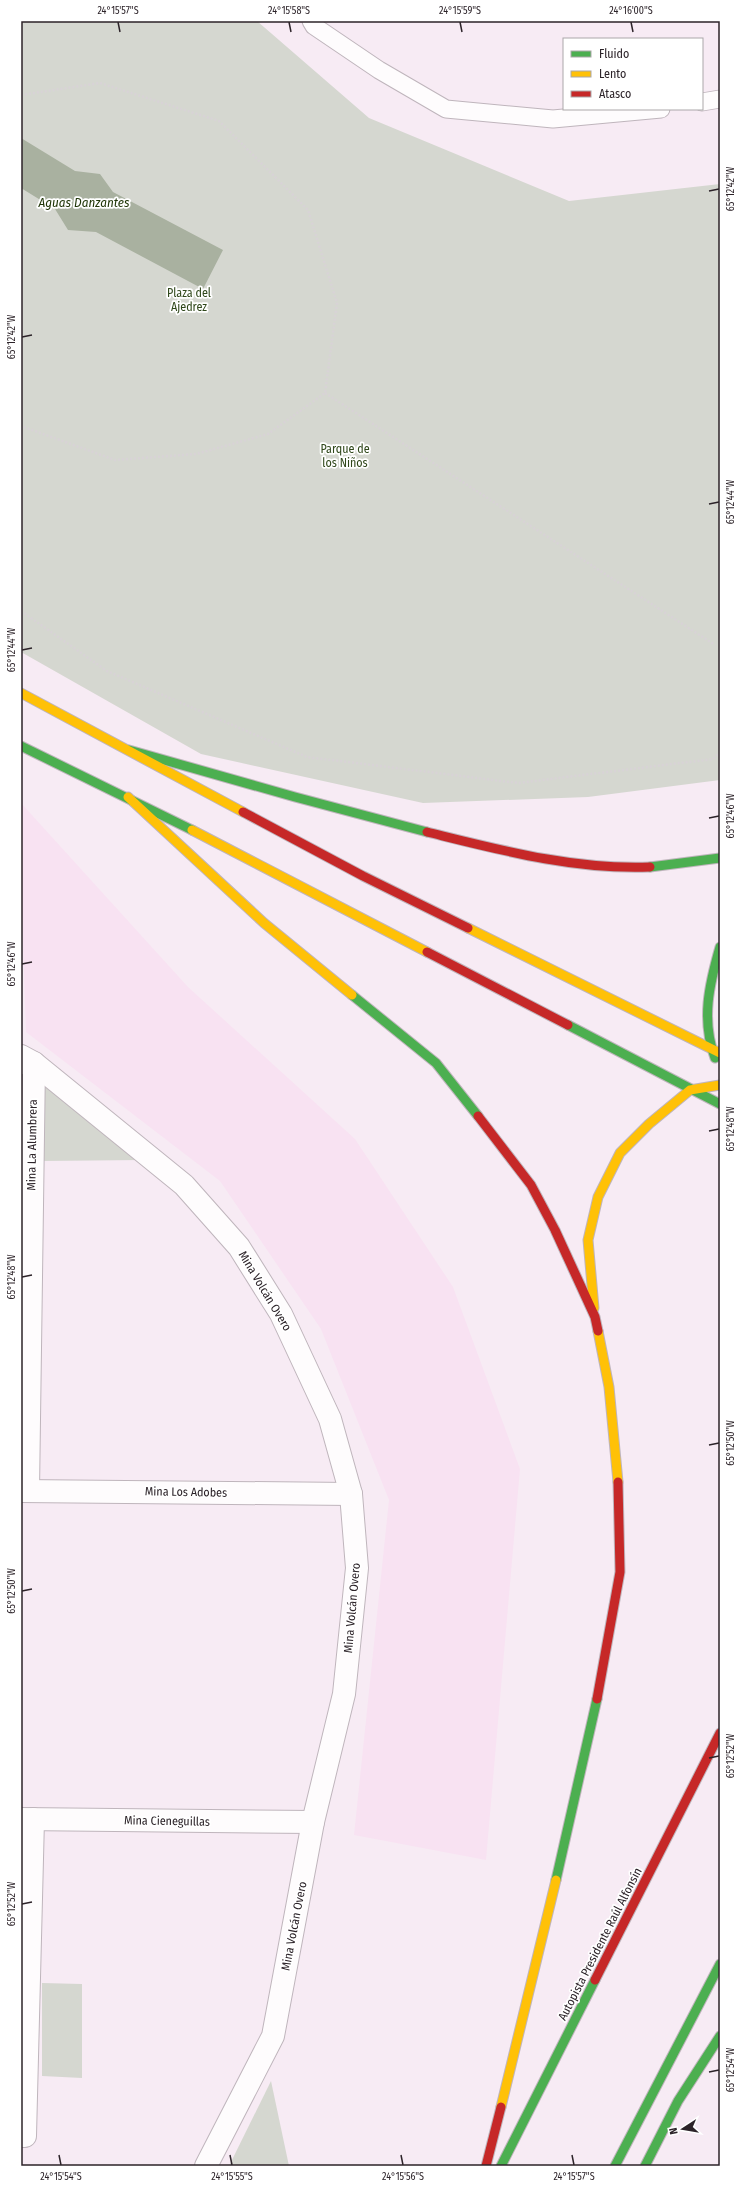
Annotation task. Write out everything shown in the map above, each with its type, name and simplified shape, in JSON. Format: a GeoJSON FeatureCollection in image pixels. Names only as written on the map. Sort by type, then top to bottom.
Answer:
{"type":"FeatureCollection","features":[{"type":"Feature","properties":{"kind":"main road"},"geometry":{"type":"LineString","coordinates":[[21,693],[363,876],[720,1053]]}},
{"type":"Feature","properties":{"kind":"main road"},"geometry":{"type":"LineString","coordinates":[[21,746],[128,797],[690,1090],[720,1104]]}},
{"type":"Feature","properties":{"kind":"main road"},"geometry":{"type":"LineString","coordinates":[[129,750],[303,800],[509,853],[573,863],[627,867],[686,863],[720,858]]}},
{"type":"Feature","properties":{"kind":"main road"},"geometry":{"type":"LineString","coordinates":[[128,797],[264,923],[436,1063],[531,1185],[555,1230],[595,1317]]}},
{"type":"Feature","properties":{"kind":"main road"},"geometry":{"type":"LineString","coordinates":[[717,1064],[710,1047],[706,1013],[708,986],[720,947]]}},
{"type":"Feature","properties":{"kind":"main road"},"geometry":{"type":"LineString","coordinates":[[486,2166],[556,1882],[603,1672],[620,1572],[618,1463],[609,1387],[595,1317],[590,1278],[588,1240],[598,1197],[620,1153],[648,1124],[690,1090],[720,1085]]}},
{"type":"Feature","properties":{"kind":"main road","name":"Autopista Presidente Raúl Alfonsín"},"geometry":{"type":"LineString","coordinates":[[501,2166],[720,1733]]}},
{"type":"Feature","properties":{"kind":"main road"},"geometry":{"type":"LineString","coordinates":[[615,2166],[720,1964]]}},
{"type":"Feature","properties":{"kind":"main road"},"geometry":{"type":"LineString","coordinates":[[645,2166],[678,2101],[720,2036]]}},
{"type":"Feature","properties":{"kind":"street","name":"Mina La Alumbrera"},"geometry":{"type":"LineString","coordinates":[[24,1491],[25,1061]]}},
{"type":"Feature","properties":{"kind":"street","name":"Mina Volcán Overo"},"geometry":{"type":"LineString","coordinates":[[25,1061],[184,1184],[239,1247],[281,1314],[330,1419],[351,1494],[357,1568],[344,1694],[313,1822],[273,2036],[206,2166]]}},
{"type":"Feature","properties":{"kind":"street","name":"Mina Los Adobes"},"geometry":{"type":"LineString","coordinates":[[24,1491],[351,1494]]}},
{"type":"Feature","properties":{"kind":"street","name":"Mina Cieneguillas"},"geometry":{"type":"LineString","coordinates":[[27,1819],[313,1822]]}},
{"type":"Feature","properties":{"kind":"street"},"geometry":{"type":"LineString","coordinates":[[23,2136],[27,1819]]}},
{"type":"Feature","properties":{"kind":"lane"},"geometry":{"type":"LineString","coordinates":[[311,21],[314,26],[380,70],[446,109],[553,119],[650,110]]}},
{"type":"Feature","properties":{"kind":"lane"},"geometry":{"type":"LineString","coordinates":[[703,102],[720,99]]}},
{"type":"Feature","properties":{"kind":"path"},"geometry":{"type":"LineString","coordinates":[[21,95],[100,83],[219,122],[308,210],[337,303],[325,394],[268,434],[196,454],[115,460],[21,426]]}},
{"type":"Feature","properties":{"kind":"path"},"geometry":{"type":"LineString","coordinates":[[325,394],[715,645]]}},
{"type":"Feature","properties":{"kind":"path"},"geometry":{"type":"LineString","coordinates":[[21,612],[106,671],[306,757],[518,783],[713,759],[720,752]]}},
{"type":"Feature","properties":{"kind":"shaded area"},"geometry":{"type":"Polygon","coordinates":[[[21,803],[188,987],[355,1139],[453,1287],[520,1469],[486,1860],[354,1835],[389,1500],[321,1329],[220,1181],[26,1032],[21,885],[21,803]]]}},
{"type":"Feature","properties":{"kind":"green space","name":"Parque de los Niños"},"geometry":{"type":"Polygon","coordinates":[[[21,21],[257,21],[369,118],[569,201],[720,184],[720,780],[588,797],[423,803],[201,754],[21,652],[21,21]]]}},
{"type":"Feature","properties":{"kind":"green space"},"geometry":{"type":"Polygon","coordinates":[[[44,1078],[143,1160],[42,1161],[44,1078]]]}},
{"type":"Feature","properties":{"kind":"green space"},"geometry":{"type":"Polygon","coordinates":[[[42,1983],[82,1984],[82,2078],[42,2076],[42,1983]]]}},
{"type":"Feature","properties":{"kind":"green space"},"geometry":{"type":"Polygon","coordinates":[[[271,2081],[289,2166],[229,2166],[271,2081]]]}},
{"type":"Feature","properties":{"kind":"water","name":"Aguas Danzantes"},"geometry":{"type":"Polygon","coordinates":[[[21,138],[75,171],[100,174],[113,192],[223,250],[203,289],[96,232],[68,230],[55,209],[21,188],[21,138]]]}},
{"type":"Feature","properties":{"kind":"traffic: fast"},"geometry":{"type":"LineString","coordinates":[[21,746],[192,830]]}},
{"type":"Feature","properties":{"kind":"traffic: fast"},"geometry":{"type":"LineString","coordinates":[[129,750],[295,797],[427,832]]}},
{"type":"Feature","properties":{"kind":"traffic: fast"},"geometry":{"type":"LineString","coordinates":[[650,867],[720,858]]}},
{"type":"Feature","properties":{"kind":"traffic: fast"},"geometry":{"type":"LineString","coordinates":[[715,1058],[708,1030],[708,1002],[720,947]]}},
{"type":"Feature","properties":{"kind":"traffic: fast"},"geometry":{"type":"LineString","coordinates":[[352,995],[436,1063],[478,1116]]}},
{"type":"Feature","properties":{"kind":"traffic: fast"},"geometry":{"type":"LineString","coordinates":[[568,1025],[720,1104]]}},
{"type":"Feature","properties":{"kind":"traffic: fast"},"geometry":{"type":"LineString","coordinates":[[556,1880],[597,1699]]}},
{"type":"Feature","properties":{"kind":"traffic: fast"},"geometry":{"type":"LineString","coordinates":[[615,2166],[720,1964]]}},
{"type":"Feature","properties":{"kind":"traffic: fast"},"geometry":{"type":"LineString","coordinates":[[501,2166],[595,1980]]}},
{"type":"Feature","properties":{"kind":"traffic: fast"},"geometry":{"type":"LineString","coordinates":[[645,2166],[678,2101],[720,2036]]}},
{"type":"Feature","properties":{"kind":"traffic: slow"},"geometry":{"type":"LineString","coordinates":[[21,693],[243,812]]}},
{"type":"Feature","properties":{"kind":"traffic: slow"},"geometry":{"type":"LineString","coordinates":[[128,797],[264,923],[352,995]]}},
{"type":"Feature","properties":{"kind":"traffic: slow"},"geometry":{"type":"LineString","coordinates":[[192,830],[427,952]]}},
{"type":"Feature","properties":{"kind":"traffic: slow"},"geometry":{"type":"LineString","coordinates":[[468,928],[720,1053]]}},
{"type":"Feature","properties":{"kind":"traffic: slow"},"geometry":{"type":"LineString","coordinates":[[594,1308],[588,1240],[598,1197],[620,1153],[649,1124],[690,1090],[720,1085]]}},
{"type":"Feature","properties":{"kind":"traffic: slow"},"geometry":{"type":"LineString","coordinates":[[598,1331],[609,1387],[618,1482]]}},
{"type":"Feature","properties":{"kind":"traffic: slow"},"geometry":{"type":"LineString","coordinates":[[501,2107],[556,1880]]}},
{"type":"Feature","properties":{"kind":"traffic: jam"},"geometry":{"type":"LineString","coordinates":[[243,812],[363,876],[468,928]]}},
{"type":"Feature","properties":{"kind":"traffic: jam"},"geometry":{"type":"LineString","coordinates":[[427,832],[510,852],[565,862],[622,867],[650,867]]}},
{"type":"Feature","properties":{"kind":"traffic: jam"},"geometry":{"type":"LineString","coordinates":[[427,952],[568,1025]]}},
{"type":"Feature","properties":{"kind":"traffic: jam"},"geometry":{"type":"LineString","coordinates":[[478,1116],[531,1185],[555,1230],[595,1317],[598,1331]]}},
{"type":"Feature","properties":{"kind":"traffic: jam"},"geometry":{"type":"LineString","coordinates":[[597,1699],[620,1572],[618,1482]]}},
{"type":"Feature","properties":{"kind":"traffic: jam"},"geometry":{"type":"LineString","coordinates":[[595,1980],[720,1733]]}},
{"type":"Feature","properties":{"kind":"traffic: jam"},"geometry":{"type":"LineString","coordinates":[[486,2166],[501,2107]]}},
{"type":"Feature","properties":{"kind":"park label","name":"Plaza del Ajedrez"},"geometry":{"type":"Point","coordinates":[189,300]}}]}
